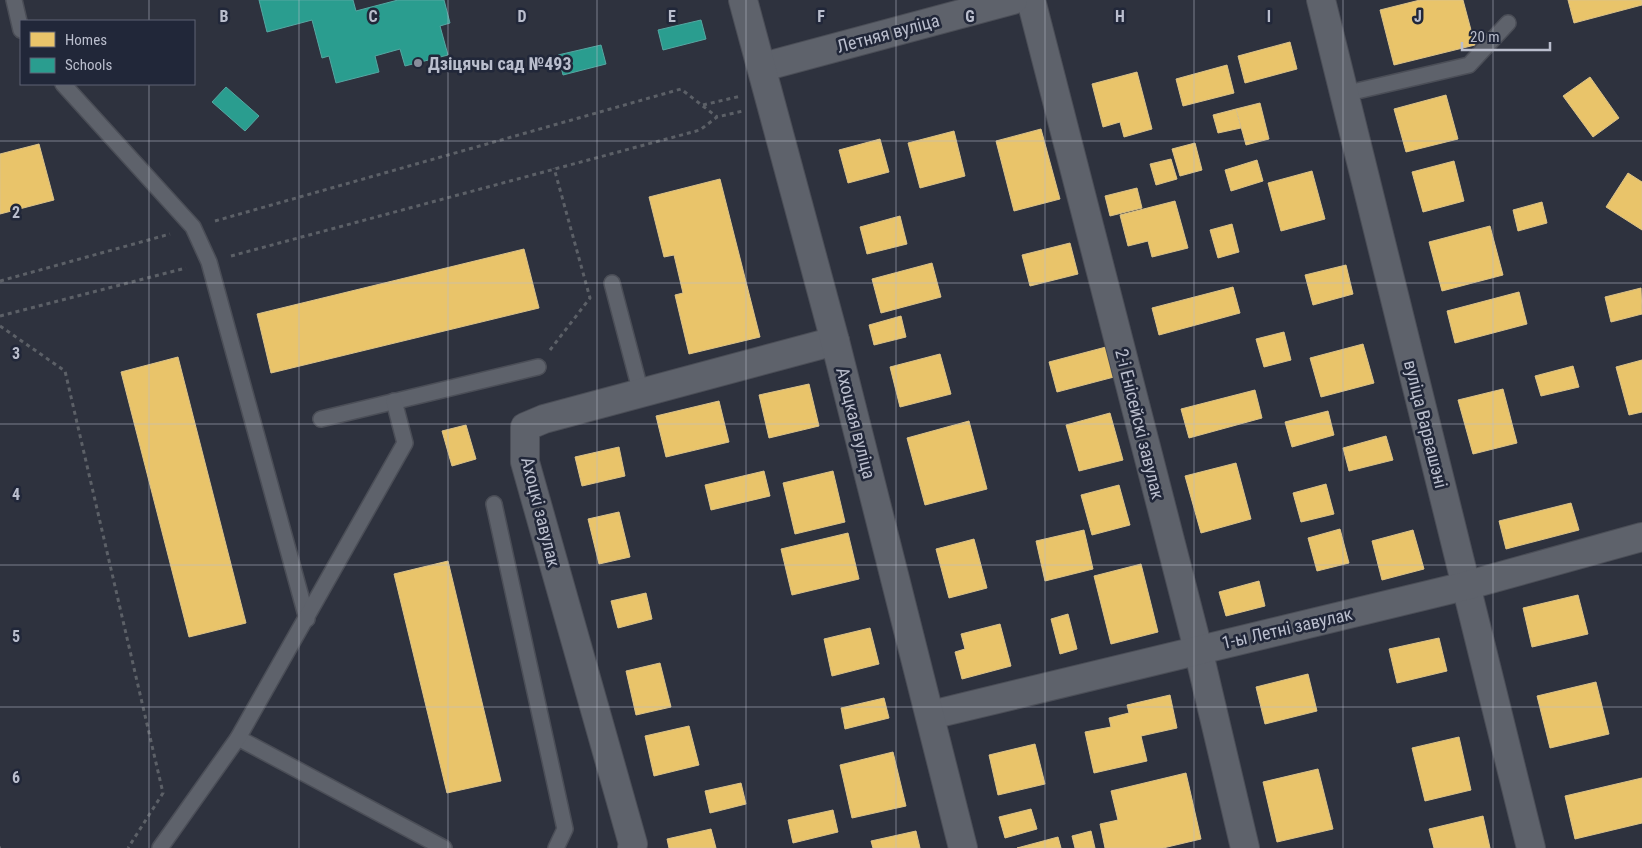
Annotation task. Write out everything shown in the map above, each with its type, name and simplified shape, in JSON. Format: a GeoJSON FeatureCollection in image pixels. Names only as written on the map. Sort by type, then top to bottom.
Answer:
{"type":"FeatureCollection","features":[{"type":"Feature","properties":{"kind":"street","name":"Ахоцкая вуліца"},"geometry":{"type":"LineString","coordinates":[[743,0],[835,341],[931,715],[963,848]]}},
{"type":"Feature","properties":{"kind":"street","name":"Летняя вуліца"},"geometry":{"type":"LineString","coordinates":[[765,78],[1013,0]]}},
{"type":"Feature","properties":{"kind":"street","name":"2-і Енісейскі завулак"},"geometry":{"type":"LineString","coordinates":[[1032,0],[1198,650],[1245,848]]}},
{"type":"Feature","properties":{"kind":"street","name":"вуліца Варвашэні"},"geometry":{"type":"LineString","coordinates":[[1321,0],[1531,848]]}},
{"type":"Feature","properties":{"kind":"street","name":"Ахоцкі завулак"},"geometry":{"type":"LineString","coordinates":[[632,848],[630,835],[525,462],[525,427],[544,418],[835,341]]}},
{"type":"Feature","properties":{"kind":"street","name":"1-ы Летні завулак"},"geometry":{"type":"LineString","coordinates":[[931,715],[1466,586],[1642,537]]}},
{"type":"Feature","properties":{"kind":"lane"},"geometry":{"type":"LineString","coordinates":[[14,0],[20,26]]}},
{"type":"Feature","properties":{"kind":"lane"},"geometry":{"type":"LineString","coordinates":[[1344,94],[1469,65],[1508,24]]}},
{"type":"Feature","properties":{"kind":"lane"},"geometry":{"type":"LineString","coordinates":[[65,85],[193,227],[210,262],[307,619]]}},
{"type":"Feature","properties":{"kind":"lane"},"geometry":{"type":"LineString","coordinates":[[612,283],[641,393]]}},
{"type":"Feature","properties":{"kind":"lane"},"geometry":{"type":"LineString","coordinates":[[321,419],[538,367]]}},
{"type":"Feature","properties":{"kind":"lane"},"geometry":{"type":"LineString","coordinates":[[160,848],[238,738],[405,443],[394,401]]}},
{"type":"Feature","properties":{"kind":"lane"},"geometry":{"type":"LineString","coordinates":[[494,504],[565,829],[556,848]]}},
{"type":"Feature","properties":{"kind":"lane"},"geometry":{"type":"LineString","coordinates":[[238,738],[444,848]]}},
{"type":"Feature","properties":{"kind":"path"},"geometry":{"type":"LineString","coordinates":[[703,106],[765,78]]}},
{"type":"Feature","properties":{"kind":"path"},"geometry":{"type":"LineString","coordinates":[[0,281],[681,90],[717,117],[700,130],[210,262],[0,316]]}},
{"type":"Feature","properties":{"kind":"path"},"geometry":{"type":"LineString","coordinates":[[538,367],[590,298],[554,168]]}},
{"type":"Feature","properties":{"kind":"path"},"geometry":{"type":"LineString","coordinates":[[0,326],[65,371],[163,793],[128,848]]}},
{"type":"Feature","properties":{"kind":"building: Homes"},"geometry":{"type":"Polygon","coordinates":[[[1420,0],[1463,0],[1475,45],[1394,65],[1380,10],[1420,0]]]}},
{"type":"Feature","properties":{"kind":"building: Homes"},"geometry":{"type":"Polygon","coordinates":[[[1568,0],[1642,0],[1642,5],[1574,23],[1568,0]]]}},
{"type":"Feature","properties":{"kind":"building: Homes"},"geometry":{"type":"Polygon","coordinates":[[[1290,42],[1297,69],[1245,83],[1238,56],[1290,42]]]}},
{"type":"Feature","properties":{"kind":"building: Homes"},"geometry":{"type":"Polygon","coordinates":[[[1227,65],[1234,93],[1183,106],[1176,79],[1227,65]]]}},
{"type":"Feature","properties":{"kind":"building: Homes"},"geometry":{"type":"Polygon","coordinates":[[[1137,72],[1152,129],[1124,137],[1120,122],[1103,127],[1092,84],[1137,72]]]}},
{"type":"Feature","properties":{"kind":"building: Homes"},"geometry":{"type":"Polygon","coordinates":[[[1590,77],[1619,118],[1593,137],[1563,96],[1590,77]]]}},
{"type":"Feature","properties":{"kind":"building: Homes"},"geometry":{"type":"Polygon","coordinates":[[[1446,95],[1458,139],[1406,152],[1394,109],[1446,95]]]}},
{"type":"Feature","properties":{"kind":"building: Homes"},"geometry":{"type":"Polygon","coordinates":[[[1260,103],[1269,139],[1246,145],[1236,109],[1260,103]]]}},
{"type":"Feature","properties":{"kind":"building: Homes"},"geometry":{"type":"Polygon","coordinates":[[[1236,109],[1241,128],[1218,133],[1213,115],[1236,109]]]}},
{"type":"Feature","properties":{"kind":"building: Homes"},"geometry":{"type":"Polygon","coordinates":[[[1041,129],[1060,199],[1014,211],[996,141],[1041,129]]]}},
{"type":"Feature","properties":{"kind":"building: Homes"},"geometry":{"type":"Polygon","coordinates":[[[954,131],[965,176],[920,188],[908,143],[954,131]]]}},
{"type":"Feature","properties":{"kind":"building: Homes"},"geometry":{"type":"Polygon","coordinates":[[[880,139],[889,172],[848,183],[839,150],[880,139]]]}},
{"type":"Feature","properties":{"kind":"building: Homes"},"geometry":{"type":"Polygon","coordinates":[[[1195,143],[1202,170],[1180,176],[1172,149],[1195,143]]]}},
{"type":"Feature","properties":{"kind":"building: Homes"},"geometry":{"type":"Polygon","coordinates":[[[39,144],[54,200],[0,214],[0,154],[39,144]]]}},
{"type":"Feature","properties":{"kind":"building: Homes"},"geometry":{"type":"Polygon","coordinates":[[[1171,159],[1177,179],[1156,185],[1150,164],[1171,159]]]}},
{"type":"Feature","properties":{"kind":"building: Homes"},"geometry":{"type":"Polygon","coordinates":[[[1257,160],[1263,181],[1231,191],[1225,170],[1257,160]]]}},
{"type":"Feature","properties":{"kind":"building: Homes"},"geometry":{"type":"Polygon","coordinates":[[[1454,161],[1464,201],[1423,212],[1412,172],[1454,161]]]}},
{"type":"Feature","properties":{"kind":"building: Homes"},"geometry":{"type":"Polygon","coordinates":[[[1312,171],[1325,219],[1281,231],[1268,183],[1312,171]]]}},
{"type":"Feature","properties":{"kind":"building: Homes"},"geometry":{"type":"Polygon","coordinates":[[[1628,173],[1642,182],[1642,230],[1606,207],[1628,173]]]}},
{"type":"Feature","properties":{"kind":"building: Homes"},"geometry":{"type":"Polygon","coordinates":[[[720,179],[760,337],[689,354],[675,295],[683,293],[674,255],[664,257],[649,197],[720,179]]]}},
{"type":"Feature","properties":{"kind":"building: Homes"},"geometry":{"type":"Polygon","coordinates":[[[1137,188],[1142,208],[1110,216],[1105,196],[1137,188]]]}},
{"type":"Feature","properties":{"kind":"building: Homes"},"geometry":{"type":"Polygon","coordinates":[[[1175,201],[1188,248],[1152,257],[1148,241],[1128,246],[1120,215],[1175,201]]]}},
{"type":"Feature","properties":{"kind":"building: Homes"},"geometry":{"type":"Polygon","coordinates":[[[1542,202],[1547,223],[1518,231],[1513,210],[1542,202]]]}},
{"type":"Feature","properties":{"kind":"building: Homes"},"geometry":{"type":"Polygon","coordinates":[[[900,216],[907,244],[867,254],[860,227],[900,216]]]}},
{"type":"Feature","properties":{"kind":"building: Homes"},"geometry":{"type":"Polygon","coordinates":[[[1232,224],[1239,252],[1218,258],[1210,230],[1232,224]]]}},
{"type":"Feature","properties":{"kind":"building: Homes"},"geometry":{"type":"Polygon","coordinates":[[[1490,226],[1503,275],[1442,291],[1429,242],[1490,226]]]}},
{"type":"Feature","properties":{"kind":"building: Homes"},"geometry":{"type":"Polygon","coordinates":[[[1070,243],[1078,274],[1030,286],[1022,255],[1070,243]]]}},
{"type":"Feature","properties":{"kind":"building: Homes"},"geometry":{"type":"Polygon","coordinates":[[[524,249],[539,308],[271,373],[257,314],[524,249]]]}},
{"type":"Feature","properties":{"kind":"building: Homes"},"geometry":{"type":"Polygon","coordinates":[[[932,263],[941,297],[881,313],[872,279],[932,263]]]}},
{"type":"Feature","properties":{"kind":"building: Homes"},"geometry":{"type":"Polygon","coordinates":[[[1346,265],[1353,294],[1313,305],[1305,275],[1346,265]]]}},
{"type":"Feature","properties":{"kind":"building: Homes"},"geometry":{"type":"Polygon","coordinates":[[[1233,287],[1240,313],[1159,335],[1152,308],[1233,287]]]}},
{"type":"Feature","properties":{"kind":"building: Homes"},"geometry":{"type":"Polygon","coordinates":[[[1641,288],[1642,314],[1611,322],[1605,297],[1641,288]]]}},
{"type":"Feature","properties":{"kind":"building: Homes"},"geometry":{"type":"Polygon","coordinates":[[[1519,292],[1527,324],[1455,343],[1447,311],[1519,292]]]}},
{"type":"Feature","properties":{"kind":"building: Homes"},"geometry":{"type":"Polygon","coordinates":[[[901,316],[906,337],[874,345],[869,325],[901,316]]]}},
{"type":"Feature","properties":{"kind":"building: Homes"},"geometry":{"type":"Polygon","coordinates":[[[1284,332],[1291,360],[1264,367],[1256,339],[1284,332]]]}},
{"type":"Feature","properties":{"kind":"building: Homes"},"geometry":{"type":"Polygon","coordinates":[[[1363,344],[1374,383],[1321,397],[1310,358],[1363,344]]]}},
{"type":"Feature","properties":{"kind":"building: Homes"},"geometry":{"type":"Polygon","coordinates":[[[1106,347],[1114,377],[1057,392],[1049,362],[1106,347]]]}},
{"type":"Feature","properties":{"kind":"building: Homes"},"geometry":{"type":"Polygon","coordinates":[[[940,354],[951,394],[900,407],[890,367],[940,354]]]}},
{"type":"Feature","properties":{"kind":"building: Homes"},"geometry":{"type":"Polygon","coordinates":[[[178,357],[246,623],[189,637],[121,372],[178,357]]]}},
{"type":"Feature","properties":{"kind":"building: Homes"},"geometry":{"type":"Polygon","coordinates":[[[1642,360],[1642,412],[1629,415],[1616,367],[1642,360]]]}},
{"type":"Feature","properties":{"kind":"building: Homes"},"geometry":{"type":"Polygon","coordinates":[[[1573,366],[1579,387],[1541,396],[1535,376],[1573,366]]]}},
{"type":"Feature","properties":{"kind":"building: Homes"},"geometry":{"type":"Polygon","coordinates":[[[809,384],[819,426],[769,438],[759,395],[809,384]]]}},
{"type":"Feature","properties":{"kind":"building: Homes"},"geometry":{"type":"Polygon","coordinates":[[[1503,389],[1517,443],[1473,454],[1458,400],[1503,389]]]}},
{"type":"Feature","properties":{"kind":"building: Homes"},"geometry":{"type":"Polygon","coordinates":[[[1255,390],[1262,418],[1189,438],[1181,409],[1255,390]]]}},
{"type":"Feature","properties":{"kind":"building: Homes"},"geometry":{"type":"Polygon","coordinates":[[[719,401],[729,442],[666,457],[656,416],[719,401]]]}},
{"type":"Feature","properties":{"kind":"building: Homes"},"geometry":{"type":"Polygon","coordinates":[[[1328,411],[1334,435],[1292,447],[1285,422],[1328,411]]]}},
{"type":"Feature","properties":{"kind":"building: Homes"},"geometry":{"type":"Polygon","coordinates":[[[1110,413],[1123,460],[1079,471],[1066,425],[1110,413]]]}},
{"type":"Feature","properties":{"kind":"building: Homes"},"geometry":{"type":"Polygon","coordinates":[[[969,421],[987,489],[925,505],[907,438],[969,421]]]}},
{"type":"Feature","properties":{"kind":"building: Homes"},"geometry":{"type":"Polygon","coordinates":[[[466,425],[476,459],[452,466],[442,431],[466,425]]]}},
{"type":"Feature","properties":{"kind":"building: Homes"},"geometry":{"type":"Polygon","coordinates":[[[1386,436],[1393,460],[1349,471],[1343,448],[1386,436]]]}},
{"type":"Feature","properties":{"kind":"building: Homes"},"geometry":{"type":"Polygon","coordinates":[[[619,447],[625,476],[582,486],[575,457],[619,447]]]}},
{"type":"Feature","properties":{"kind":"building: Homes"},"geometry":{"type":"Polygon","coordinates":[[[1236,463],[1251,519],[1201,533],[1185,476],[1236,463]]]}},
{"type":"Feature","properties":{"kind":"building: Homes"},"geometry":{"type":"Polygon","coordinates":[[[764,471],[770,496],[711,510],[705,485],[764,471]]]}},
{"type":"Feature","properties":{"kind":"building: Homes"},"geometry":{"type":"Polygon","coordinates":[[[833,471],[845,522],[795,534],[783,483],[833,471]]]}},
{"type":"Feature","properties":{"kind":"building: Homes"},"geometry":{"type":"Polygon","coordinates":[[[1326,484],[1334,514],[1301,522],[1293,493],[1326,484]]]}},
{"type":"Feature","properties":{"kind":"building: Homes"},"geometry":{"type":"Polygon","coordinates":[[[1119,485],[1130,525],[1092,535],[1081,495],[1119,485]]]}},
{"type":"Feature","properties":{"kind":"building: Homes"},"geometry":{"type":"Polygon","coordinates":[[[1571,503],[1579,530],[1506,549],[1499,521],[1571,503]]]}},
{"type":"Feature","properties":{"kind":"building: Homes"},"geometry":{"type":"Polygon","coordinates":[[[619,512],[630,557],[599,564],[588,519],[619,512]]]}},
{"type":"Feature","properties":{"kind":"building: Homes"},"geometry":{"type":"Polygon","coordinates":[[[1340,529],[1349,563],[1317,571],[1308,538],[1340,529]]]}},
{"type":"Feature","properties":{"kind":"building: Homes"},"geometry":{"type":"Polygon","coordinates":[[[1084,530],[1093,569],[1045,581],[1036,541],[1084,530]]]}},
{"type":"Feature","properties":{"kind":"building: Homes"},"geometry":{"type":"Polygon","coordinates":[[[1413,530],[1424,569],[1382,580],[1372,541],[1413,530]]]}},
{"type":"Feature","properties":{"kind":"building: Homes"},"geometry":{"type":"Polygon","coordinates":[[[848,533],[859,579],[792,595],[781,549],[848,533]]]}},
{"type":"Feature","properties":{"kind":"building: Homes"},"geometry":{"type":"Polygon","coordinates":[[[974,539],[987,588],[949,598],[936,549],[974,539]]]}},
{"type":"Feature","properties":{"kind":"building: Homes"},"geometry":{"type":"Polygon","coordinates":[[[448,561],[501,781],[447,793],[394,574],[448,561]]]}},
{"type":"Feature","properties":{"kind":"building: Homes"},"geometry":{"type":"Polygon","coordinates":[[[1141,564],[1158,632],[1111,644],[1094,576],[1141,564]]]}},
{"type":"Feature","properties":{"kind":"building: Homes"},"geometry":{"type":"Polygon","coordinates":[[[1259,581],[1265,606],[1226,616],[1219,592],[1259,581]]]}},
{"type":"Feature","properties":{"kind":"building: Homes"},"geometry":{"type":"Polygon","coordinates":[[[646,593],[652,619],[618,628],[611,601],[646,593]]]}},
{"type":"Feature","properties":{"kind":"building: Homes"},"geometry":{"type":"Polygon","coordinates":[[[1578,595],[1588,634],[1532,647],[1523,608],[1578,595]]]}},
{"type":"Feature","properties":{"kind":"building: Homes"},"geometry":{"type":"Polygon","coordinates":[[[1068,614],[1077,649],[1060,654],[1051,619],[1068,614]]]}},
{"type":"Feature","properties":{"kind":"building: Homes"},"geometry":{"type":"Polygon","coordinates":[[[1000,624],[1011,666],[962,679],[955,652],[965,649],[961,634],[1000,624]]]}},
{"type":"Feature","properties":{"kind":"building: Homes"},"geometry":{"type":"Polygon","coordinates":[[[870,628],[879,664],[832,676],[824,639],[870,628]]]}},
{"type":"Feature","properties":{"kind":"building: Homes"},"geometry":{"type":"Polygon","coordinates":[[[1439,638],[1447,671],[1397,683],[1389,649],[1439,638]]]}},
{"type":"Feature","properties":{"kind":"building: Homes"},"geometry":{"type":"Polygon","coordinates":[[[660,663],[671,707],[636,715],[626,671],[660,663]]]}},
{"type":"Feature","properties":{"kind":"building: Homes"},"geometry":{"type":"Polygon","coordinates":[[[1308,674],[1317,711],[1265,724],[1256,687],[1308,674]]]}},
{"type":"Feature","properties":{"kind":"building: Homes"},"geometry":{"type":"Polygon","coordinates":[[[1596,682],[1609,734],[1550,748],[1537,696],[1596,682]]]}},
{"type":"Feature","properties":{"kind":"building: Homes"},"geometry":{"type":"Polygon","coordinates":[[[1170,695],[1177,728],[1141,736],[1147,761],[1094,773],[1085,732],[1111,727],[1109,718],[1129,713],[1127,705],[1170,695]]]}},
{"type":"Feature","properties":{"kind":"building: Homes"},"geometry":{"type":"Polygon","coordinates":[[[884,698],[889,718],[845,729],[841,708],[884,698]]]}},
{"type":"Feature","properties":{"kind":"building: Homes"},"geometry":{"type":"Polygon","coordinates":[[[689,726],[699,765],[654,776],[645,736],[689,726]]]}},
{"type":"Feature","properties":{"kind":"building: Homes"},"geometry":{"type":"Polygon","coordinates":[[[1459,737],[1471,790],[1425,801],[1412,748],[1459,737]]]}},
{"type":"Feature","properties":{"kind":"building: Homes"},"geometry":{"type":"Polygon","coordinates":[[[1035,744],[1045,784],[998,795],[989,755],[1035,744]]]}},
{"type":"Feature","properties":{"kind":"building: Homes"},"geometry":{"type":"Polygon","coordinates":[[[893,752],[906,806],[852,818],[840,765],[893,752]]]}},
{"type":"Feature","properties":{"kind":"building: Homes"},"geometry":{"type":"Polygon","coordinates":[[[1318,769],[1333,829],[1277,842],[1263,782],[1318,769]]]}},
{"type":"Feature","properties":{"kind":"building: Homes"},"geometry":{"type":"Polygon","coordinates":[[[1186,773],[1201,839],[1163,848],[1105,848],[1100,824],[1118,820],[1111,791],[1186,773]]]}},
{"type":"Feature","properties":{"kind":"building: Homes"},"geometry":{"type":"Polygon","coordinates":[[[1642,778],[1642,823],[1575,839],[1565,796],[1642,778]]]}},
{"type":"Feature","properties":{"kind":"building: Homes"},"geometry":{"type":"Polygon","coordinates":[[[741,783],[746,804],[710,813],[705,791],[741,783]]]}},
{"type":"Feature","properties":{"kind":"building: Homes"},"geometry":{"type":"Polygon","coordinates":[[[1031,809],[1037,829],[1005,838],[999,817],[1031,809]]]}},
{"type":"Feature","properties":{"kind":"building: Homes"},"geometry":{"type":"Polygon","coordinates":[[[833,810],[838,832],[793,843],[788,820],[833,810]]]}},
{"type":"Feature","properties":{"kind":"building: Homes"},"geometry":{"type":"Polygon","coordinates":[[[1483,816],[1490,848],[1434,848],[1429,829],[1483,816]]]}},
{"type":"Feature","properties":{"kind":"building: Homes"},"geometry":{"type":"Polygon","coordinates":[[[711,829],[716,848],[669,848],[667,839],[711,829]]]}},
{"type":"Feature","properties":{"kind":"building: Homes"},"geometry":{"type":"Polygon","coordinates":[[[916,831],[920,848],[873,848],[871,841],[916,831]]]}},
{"type":"Feature","properties":{"kind":"building: Homes"},"geometry":{"type":"Polygon","coordinates":[[[1091,831],[1095,848],[1075,848],[1072,836],[1091,831]]]}},
{"type":"Feature","properties":{"kind":"building: Homes"},"geometry":{"type":"Polygon","coordinates":[[[1058,837],[1061,848],[1017,848],[1058,837]]]}},
{"type":"Feature","properties":{"kind":"building: Schools"},"geometry":{"type":"Polygon","coordinates":[[[259,0],[353,0],[356,11],[398,0],[444,0],[450,23],[440,26],[448,55],[405,66],[400,49],[375,56],[379,72],[336,83],[329,56],[322,58],[312,20],[267,32],[259,0]]]}},
{"type":"Feature","properties":{"kind":"building: Schools"},"geometry":{"type":"Polygon","coordinates":[[[701,20],[706,39],[663,50],[658,30],[701,20]]]}},
{"type":"Feature","properties":{"kind":"building: Schools"},"geometry":{"type":"Polygon","coordinates":[[[601,45],[606,64],[563,75],[558,55],[601,45]]]}},
{"type":"Feature","properties":{"kind":"building: Schools"},"geometry":{"type":"Polygon","coordinates":[[[226,87],[259,116],[245,131],[212,102],[226,87]]]}},
{"type":"Feature","properties":{"kind":"place","name":"Дзіцячы сад №493"},"geometry":{"type":"Point","coordinates":[418,63]}}]}
